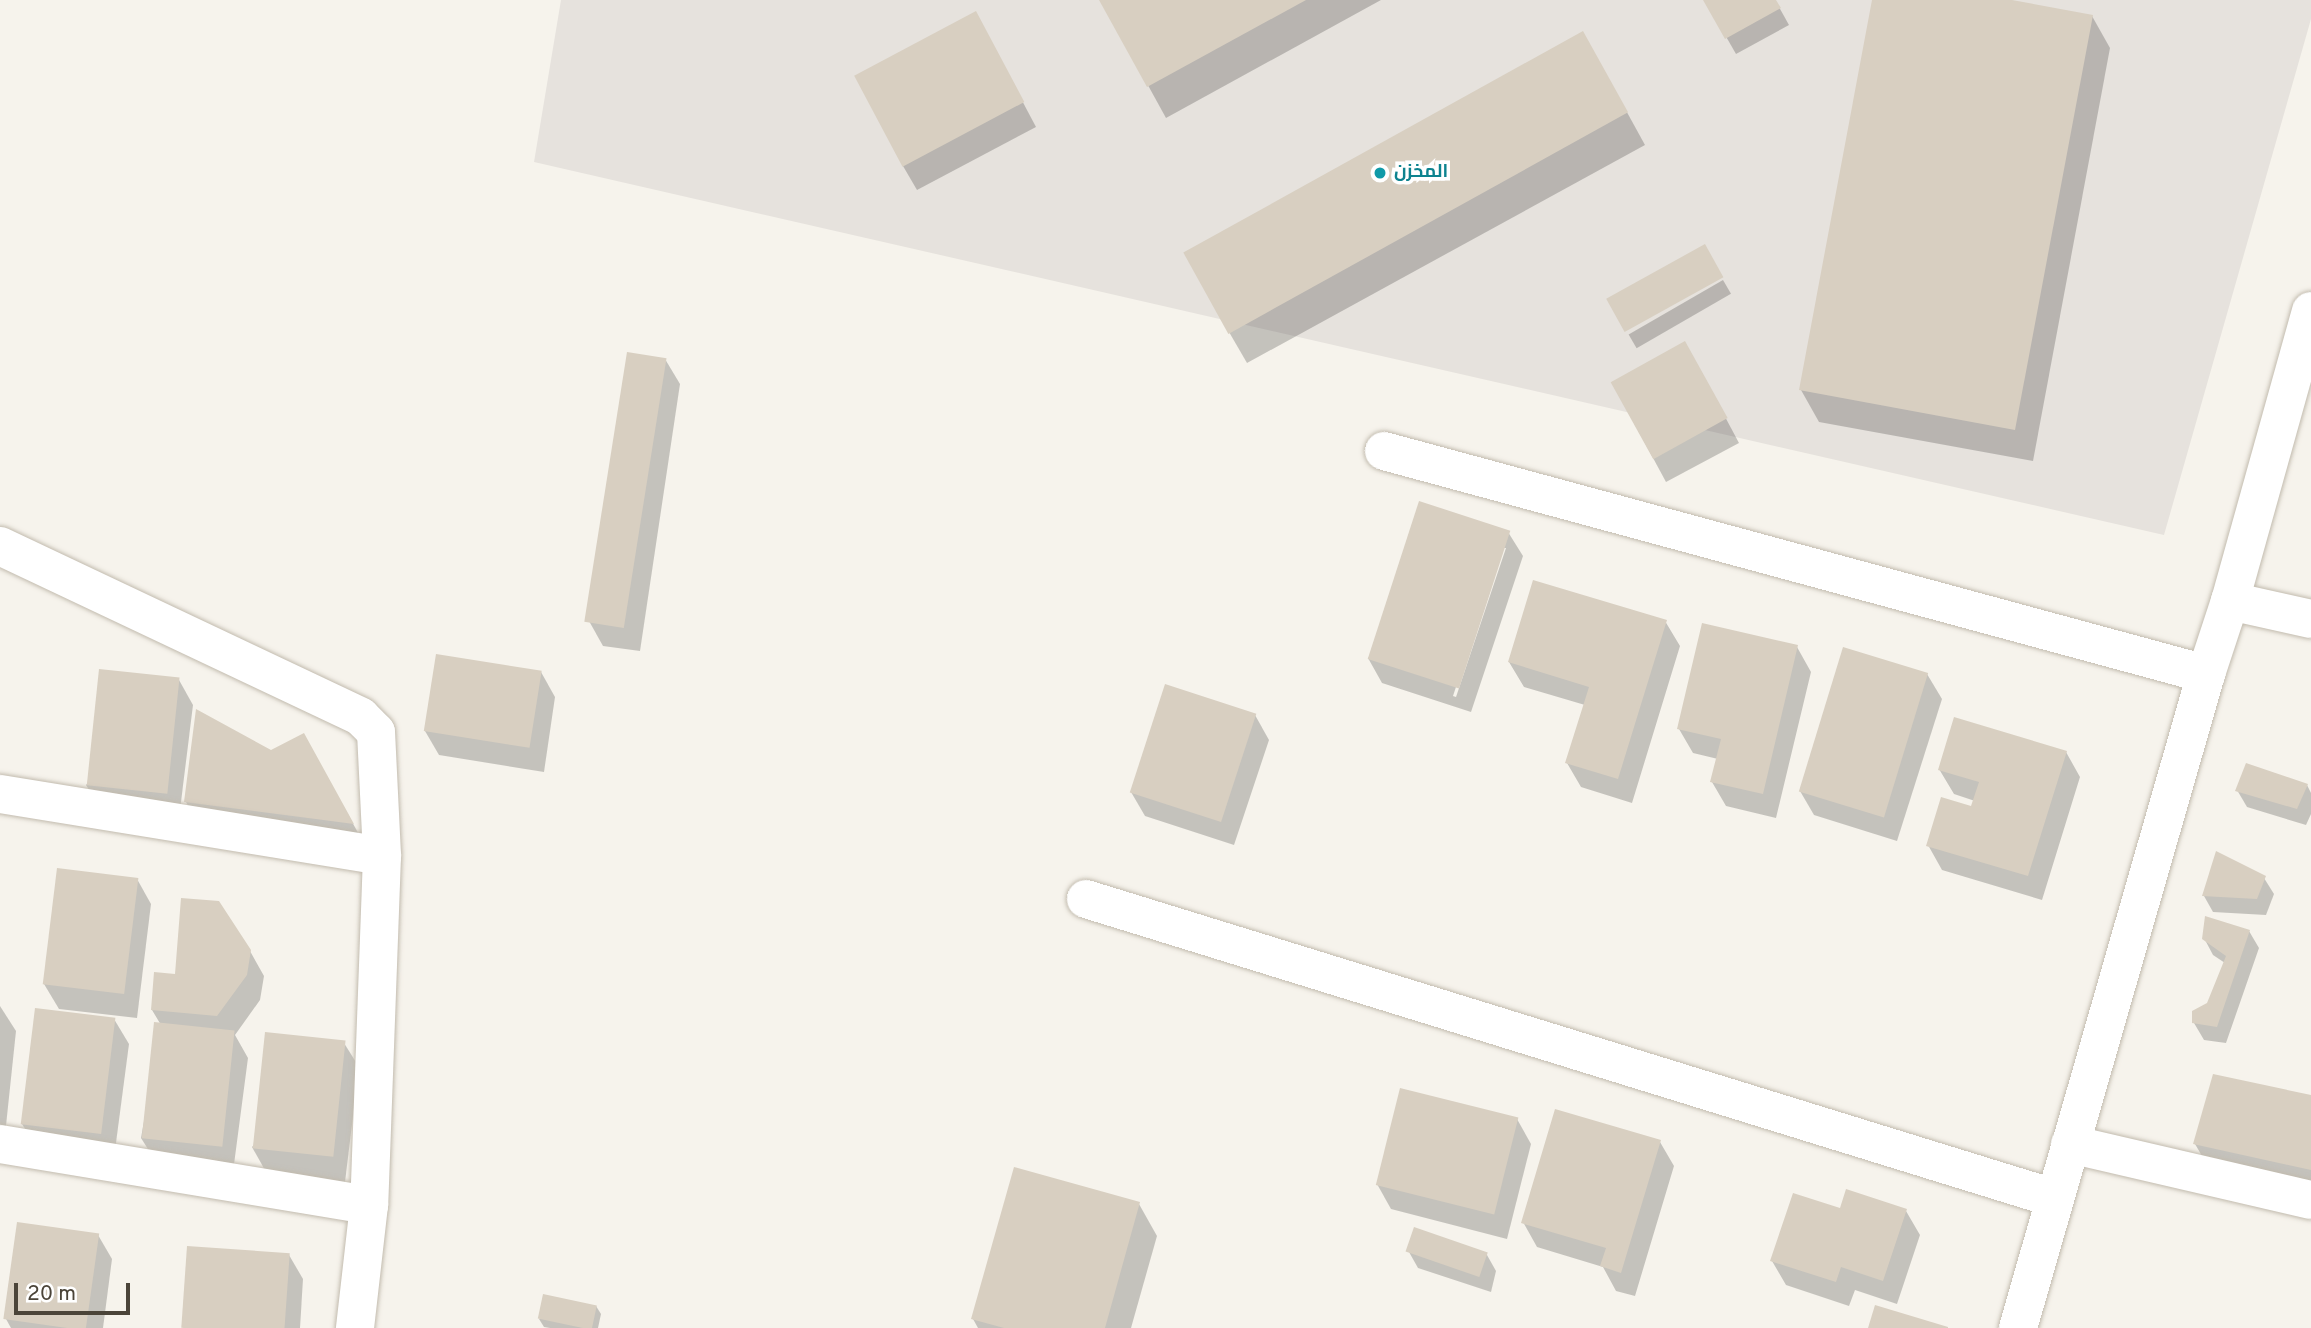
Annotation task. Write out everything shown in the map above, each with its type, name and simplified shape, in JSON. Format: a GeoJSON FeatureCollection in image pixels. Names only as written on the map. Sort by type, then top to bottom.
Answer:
{"type":"FeatureCollection","features":[{"type":"Feature","properties":{"kind":"street"},"geometry":{"type":"LineString","coordinates":[[2018,1328],[2206,674],[2230,601],[2311,311]]}},
{"type":"Feature","properties":{"kind":"street"},"geometry":{"type":"LineString","coordinates":[[1384,451],[2206,674]]}},
{"type":"Feature","properties":{"kind":"street"},"geometry":{"type":"LineString","coordinates":[[0,546],[361,717],[376,732],[382,856],[369,1205],[355,1328]]}},
{"type":"Feature","properties":{"kind":"street"},"geometry":{"type":"LineString","coordinates":[[2230,601],[2311,619]]}},
{"type":"Feature","properties":{"kind":"street"},"geometry":{"type":"LineString","coordinates":[[0,794],[382,856]]}},
{"type":"Feature","properties":{"kind":"street"},"geometry":{"type":"LineString","coordinates":[[1086,899],[2054,1198]]}},
{"type":"Feature","properties":{"kind":"street"},"geometry":{"type":"LineString","coordinates":[[0,1144],[369,1205]]}},
{"type":"Feature","properties":{"kind":"street"},"geometry":{"type":"LineString","coordinates":[[2070,1144],[2311,1200]]}},
{"type":"Feature","properties":{"kind":"shaded area"},"geometry":{"type":"Polygon","coordinates":[[[561,0],[2311,0],[2311,19],[2164,535],[534,162],[561,0]]]}},
{"type":"Feature","properties":{"kind":"building"},"geometry":{"type":"Polygon","coordinates":[[[1099,0],[1306,0],[1147,87],[1099,0]]]}},
{"type":"Feature","properties":{"kind":"building"},"geometry":{"type":"Polygon","coordinates":[[[1703,0],[1776,0],[1781,8],[1725,39],[1703,0]]]}},
{"type":"Feature","properties":{"kind":"building"},"geometry":{"type":"Polygon","coordinates":[[[1872,0],[2012,0],[2093,15],[2015,430],[1799,390],[1872,0]]]}},
{"type":"Feature","properties":{"kind":"building"},"geometry":{"type":"Polygon","coordinates":[[[976,11],[1024,102],[903,167],[854,76],[976,11]]]}},
{"type":"Feature","properties":{"kind":"building"},"geometry":{"type":"Polygon","coordinates":[[[1583,31],[1628,112],[1228,334],[1183,253],[1583,31]]]}},
{"type":"Feature","properties":{"kind":"building"},"geometry":{"type":"Polygon","coordinates":[[[1705,244],[1723,277],[1625,332],[1606,299],[1705,244]]]}},
{"type":"Feature","properties":{"kind":"building"},"geometry":{"type":"Polygon","coordinates":[[[1685,341],[1728,418],[1653,459],[1611,382],[1685,341]]]}},
{"type":"Feature","properties":{"kind":"building"},"geometry":{"type":"Polygon","coordinates":[[[627,352],[667,358],[624,628],[584,622],[627,352]]]}},
{"type":"Feature","properties":{"kind":"building"},"geometry":{"type":"Polygon","coordinates":[[[1419,501],[1510,531],[1459,689],[1368,659],[1419,501]]]}},
{"type":"Feature","properties":{"kind":"building"},"geometry":{"type":"Polygon","coordinates":[[[1533,580],[1667,620],[1618,779],[1565,763],[1589,687],[1508,662],[1533,580]]]}},
{"type":"Feature","properties":{"kind":"building"},"geometry":{"type":"Polygon","coordinates":[[[1702,623],[1798,645],[1763,794],[1710,782],[1721,739],[1677,729],[1702,623]]]}},
{"type":"Feature","properties":{"kind":"building"},"geometry":{"type":"Polygon","coordinates":[[[1843,647],[1928,673],[1884,817],[1799,791],[1843,647]]]}},
{"type":"Feature","properties":{"kind":"building"},"geometry":{"type":"Polygon","coordinates":[[[436,654],[542,671],[529,748],[424,731],[436,654]]]}},
{"type":"Feature","properties":{"kind":"building"},"geometry":{"type":"Polygon","coordinates":[[[99,669],[180,677],[167,794],[87,785],[99,669]]]}},
{"type":"Feature","properties":{"kind":"building"},"geometry":{"type":"Polygon","coordinates":[[[1165,684],[1256,714],[1221,822],[1130,792],[1165,684]]]}},
{"type":"Feature","properties":{"kind":"building"},"geometry":{"type":"Polygon","coordinates":[[[196,709],[271,750],[304,733],[354,824],[184,802],[196,709]]]}},
{"type":"Feature","properties":{"kind":"building"},"geometry":{"type":"Polygon","coordinates":[[[1954,717],[2067,751],[2028,876],[1926,846],[1941,797],[1971,806],[1979,782],[1938,770],[1954,717]]]}},
{"type":"Feature","properties":{"kind":"building"},"geometry":{"type":"Polygon","coordinates":[[[2246,763],[2308,784],[2297,809],[2235,791],[2246,763]]]}},
{"type":"Feature","properties":{"kind":"building"},"geometry":{"type":"Polygon","coordinates":[[[2216,851],[2266,876],[2257,899],[2202,896],[2216,851]]]}},
{"type":"Feature","properties":{"kind":"building"},"geometry":{"type":"Polygon","coordinates":[[[57,868],[138,878],[124,994],[43,984],[57,868]]]}},
{"type":"Feature","properties":{"kind":"building"},"geometry":{"type":"Polygon","coordinates":[[[181,898],[219,901],[251,950],[247,975],[217,1016],[151,1010],[154,972],[175,974],[181,898]]]}},
{"type":"Feature","properties":{"kind":"building"},"geometry":{"type":"Polygon","coordinates":[[[2205,916],[2250,930],[2217,1027],[2192,1023],[2192,1011],[2207,1003],[2226,956],[2202,939],[2205,916]]]}},
{"type":"Feature","properties":{"kind":"building"},"geometry":{"type":"Polygon","coordinates":[[[35,1008],[115,1018],[101,1134],[21,1124],[35,1008]]]}},
{"type":"Feature","properties":{"kind":"building"},"geometry":{"type":"Polygon","coordinates":[[[154,1022],[235,1030],[222,1147],[142,1138],[154,1022]]]}},
{"type":"Feature","properties":{"kind":"building"},"geometry":{"type":"Polygon","coordinates":[[[265,1032],[346,1040],[333,1157],[253,1148],[265,1032]]]}},
{"type":"Feature","properties":{"kind":"building"},"geometry":{"type":"Polygon","coordinates":[[[2213,1074],[2311,1095],[2311,1170],[2193,1144],[2213,1074]]]}},
{"type":"Feature","properties":{"kind":"building"},"geometry":{"type":"Polygon","coordinates":[[[1400,1088],[1518,1118],[1494,1215],[1376,1185],[1400,1088]]]}},
{"type":"Feature","properties":{"kind":"building"},"geometry":{"type":"Polygon","coordinates":[[[1555,1109],[1661,1140],[1621,1273],[1600,1266],[1606,1248],[1521,1223],[1555,1109]]]}},
{"type":"Feature","properties":{"kind":"building"},"geometry":{"type":"Polygon","coordinates":[[[1014,1167],[1140,1202],[1105,1328],[1004,1328],[971,1319],[1014,1167]]]}},
{"type":"Feature","properties":{"kind":"building"},"geometry":{"type":"Polygon","coordinates":[[[1846,1189],[1907,1209],[1883,1281],[1841,1267],[1836,1282],[1770,1261],[1793,1193],[1840,1208],[1846,1189]]]}},
{"type":"Feature","properties":{"kind":"building"},"geometry":{"type":"Polygon","coordinates":[[[17,1222],[99,1234],[86,1328],[3,1319],[17,1222]]]}},
{"type":"Feature","properties":{"kind":"building"},"geometry":{"type":"Polygon","coordinates":[[[1414,1227],[1488,1252],[1479,1277],[1406,1252],[1414,1227]]]}},
{"type":"Feature","properties":{"kind":"building"},"geometry":{"type":"Polygon","coordinates":[[[187,1246],[290,1253],[285,1328],[181,1328],[187,1246]]]}},
{"type":"Feature","properties":{"kind":"building"},"geometry":{"type":"Polygon","coordinates":[[[543,1294],[597,1305],[592,1328],[538,1318],[543,1294]]]}},
{"type":"Feature","properties":{"kind":"building"},"geometry":{"type":"Polygon","coordinates":[[[1875,1305],[1948,1327],[1948,1328],[1868,1328],[1875,1305]]]}},
{"type":"Feature","properties":{"kind":"place","name":"المخزن"},"geometry":{"type":"Point","coordinates":[1380,173]}}]}
